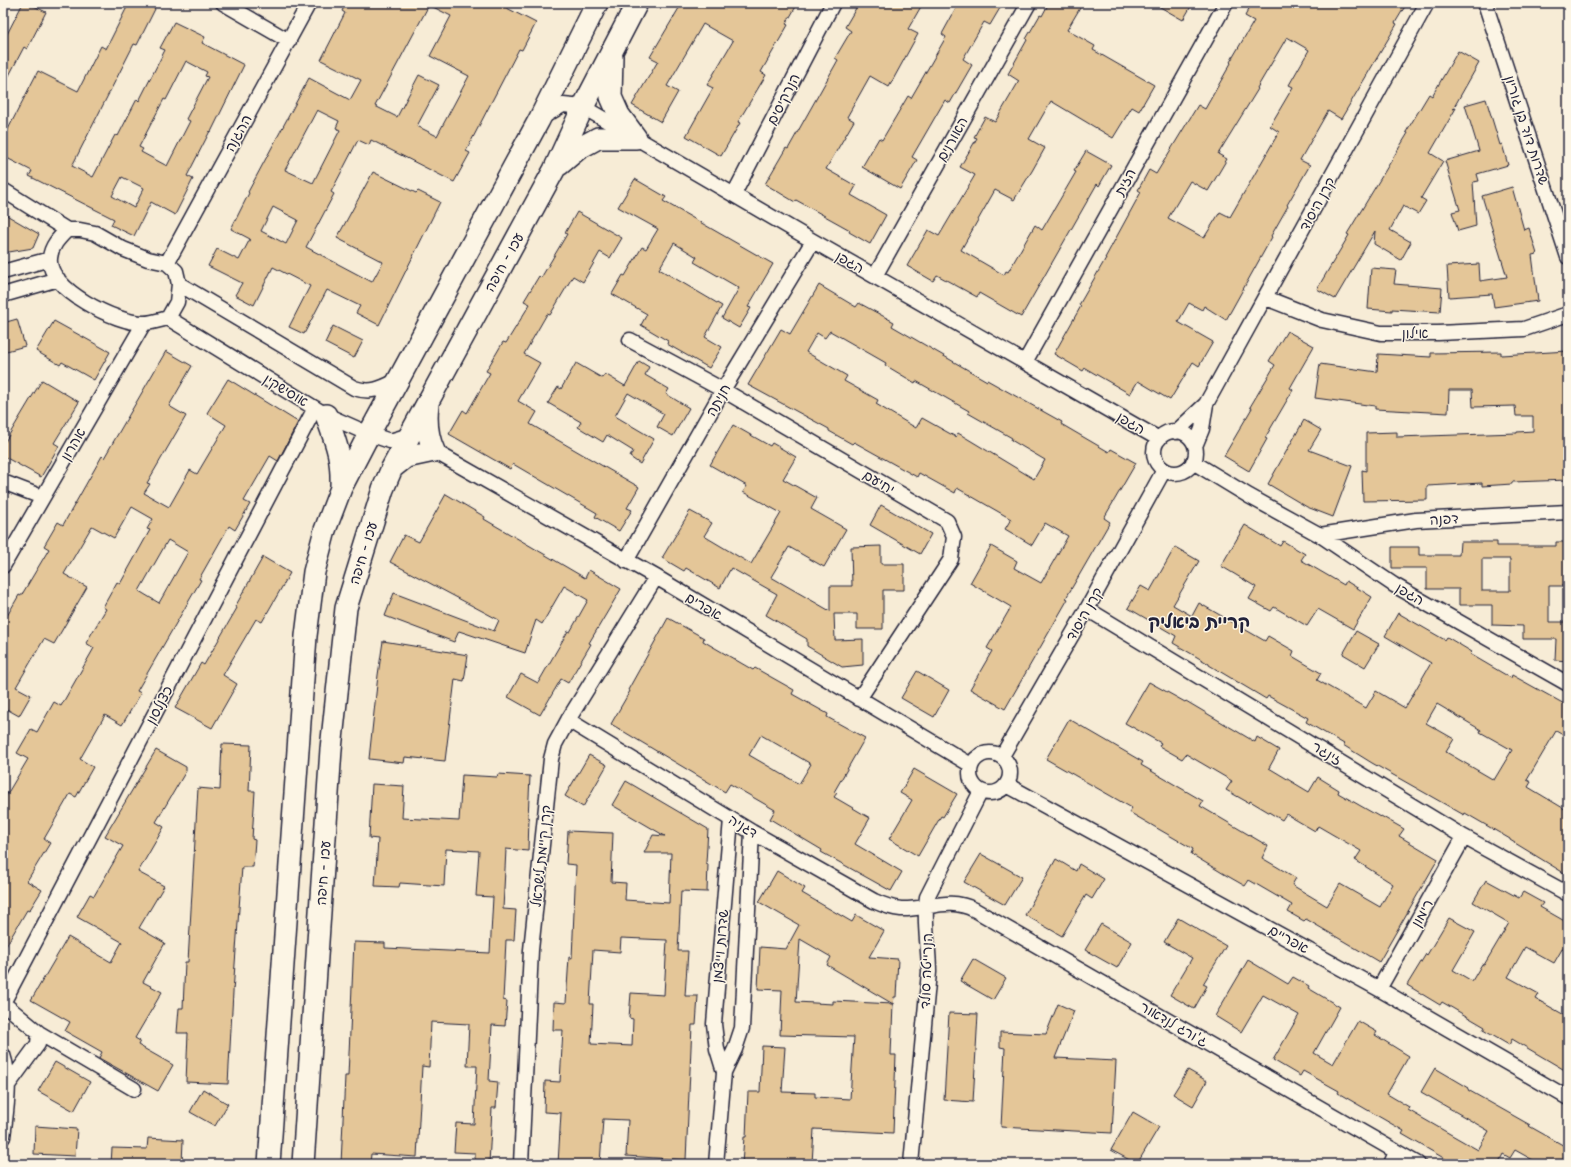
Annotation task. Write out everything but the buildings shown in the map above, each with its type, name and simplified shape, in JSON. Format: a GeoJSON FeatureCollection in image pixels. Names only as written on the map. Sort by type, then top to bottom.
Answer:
{"type":"FeatureCollection","features":[{"type":"Feature","properties":{"kind":"highway"},"geometry":{"type":"LineString","coordinates":[[270,1164],[296,758],[306,636],[314,572],[325,530],[341,488],[539,120],[597,3]]}},
{"type":"Feature","properties":{"kind":"highway","name":"עכו - חיפה"},"geometry":{"type":"LineString","coordinates":[[303,1164],[331,749],[346,608],[383,489],[392,468],[554,170],[583,107],[636,3]]}},
{"type":"Feature","properties":{"kind":"highway"},"geometry":{"type":"LineString","coordinates":[[612,51],[611,97],[619,115],[636,138]]}},
{"type":"Feature","properties":{"kind":"highway"},"geometry":{"type":"LineString","coordinates":[[554,170],[578,149],[598,138],[636,138]]}},
{"type":"Feature","properties":{"kind":"highway"},"geometry":{"type":"LineString","coordinates":[[392,468],[406,457],[434,451],[430,442],[427,426],[428,401]]}},
{"type":"Feature","properties":{"kind":"highway"},"geometry":{"type":"LineString","coordinates":[[321,412],[338,448],[342,466],[341,488]]}},
{"type":"Feature","properties":{"kind":"street"},"geometry":{"type":"LineString","coordinates":[[223,3],[289,41]]}},
{"type":"Feature","properties":{"kind":"street","name":"ההגנה"},"geometry":{"type":"LineString","coordinates":[[167,263],[309,3]]}},
{"type":"Feature","properties":{"kind":"street","name":"הנרקיסים"},"geometry":{"type":"LineString","coordinates":[[734,194],[833,3]]}},
{"type":"Feature","properties":{"kind":"street","name":"האורנים"},"geometry":{"type":"LineString","coordinates":[[875,276],[1028,3]]}},
{"type":"Feature","properties":{"kind":"street","name":"הזית"},"geometry":{"type":"LineString","coordinates":[[1024,362],[1226,3]]}},
{"type":"Feature","properties":{"kind":"street","name":"קרן היסוד"},"geometry":{"type":"LineString","coordinates":[[1176,432],[1206,404],[1428,3]]}},
{"type":"Feature","properties":{"kind":"street","name":"שדרות דוד בן גוריון"},"geometry":{"type":"LineString","coordinates":[[1485,3],[1568,257]]}},
{"type":"Feature","properties":{"kind":"street","name":"הגפן"},"geometry":{"type":"LineString","coordinates":[[539,120],[563,105],[583,107],[813,241],[1159,439]]}},
{"type":"Feature","properties":{"kind":"street"},"geometry":{"type":"LineString","coordinates":[[3,190],[67,230],[80,230],[95,233],[123,249],[148,259],[167,263],[176,271],[179,284],[177,302],[168,318],[144,323],[124,320],[108,315],[77,298],[58,279],[54,273],[50,259],[55,243],[67,230]]}},
{"type":"Feature","properties":{"kind":"street","name":"חניתה"},"geometry":{"type":"LineString","coordinates":[[626,561],[723,390],[813,241]]}},
{"type":"Feature","properties":{"kind":"street"},"geometry":{"type":"LineString","coordinates":[[3,272],[50,259]]}},
{"type":"Feature","properties":{"kind":"street"},"geometry":{"type":"LineString","coordinates":[[3,295],[58,279]]}},
{"type":"Feature","properties":{"kind":"street"},"geometry":{"type":"LineString","coordinates":[[179,284],[354,388],[365,391],[377,390],[398,380]]}},
{"type":"Feature","properties":{"kind":"street","name":"אילון"},"geometry":{"type":"LineString","coordinates":[[1266,298],[1322,320],[1381,333],[1438,333],[1524,328],[1568,314]]}},
{"type":"Feature","properties":{"kind":"street","name":"אוסישקין"},"geometry":{"type":"LineString","coordinates":[[168,318],[321,412],[369,434],[390,441],[410,435]]}},
{"type":"Feature","properties":{"kind":"street","name":"אהרון"},"geometry":{"type":"LineString","coordinates":[[3,566],[144,323]]}},
{"type":"Feature","properties":{"kind":"street","name":"יחיעם"},"geometry":{"type":"LineString","coordinates":[[630,340],[723,390],[947,521],[954,537],[951,559],[859,699]]}},
{"type":"Feature","properties":{"kind":"street","name":"קרן היסוד"},"geometry":{"type":"LineString","coordinates":[[1195,446],[1202,429],[1206,404]]}},
{"type":"Feature","properties":{"kind":"street","name":"כצנלסון"},"geometry":{"type":"LineString","coordinates":[[3,1003],[321,412]]}},
{"type":"Feature","properties":{"kind":"street"},"geometry":{"type":"LineString","coordinates":[[1176,432],[1188,436],[1195,446],[1196,451],[1193,462],[1183,471],[1170,473],[1159,465],[1155,459],[1154,452],[1159,439],[1164,435],[1176,432]]}},
{"type":"Feature","properties":{"kind":"street","name":"אפרים"},"geometry":{"type":"LineString","coordinates":[[434,451],[656,577],[971,765]]}},
{"type":"Feature","properties":{"kind":"street","name":"הגפן"},"geometry":{"type":"LineString","coordinates":[[1193,462],[1249,496],[1320,535],[1394,585],[1568,684]]}},
{"type":"Feature","properties":{"kind":"street","name":"קרן היסוד"},"geometry":{"type":"LineString","coordinates":[[1002,756],[1087,609],[1164,470]]}},
{"type":"Feature","properties":{"kind":"street"},"geometry":{"type":"LineString","coordinates":[[3,482],[42,498]]}},
{"type":"Feature","properties":{"kind":"street","name":"דפנה"},"geometry":{"type":"LineString","coordinates":[[1320,535],[1416,520],[1568,512]]}},
{"type":"Feature","properties":{"kind":"street","name":"קרן קיימת לישראל"},"geometry":{"type":"LineString","coordinates":[[521,1164],[531,950],[551,759],[555,744],[568,720],[656,577]]}},
{"type":"Feature","properties":{"kind":"street","name":"זינגר"},"geometry":{"type":"LineString","coordinates":[[1087,609],[1464,837],[1568,894]]}},
{"type":"Feature","properties":{"kind":"street","name":"דגניה"},"geometry":{"type":"LineString","coordinates":[[568,720],[752,832],[874,901],[888,907],[902,909],[926,906]]}},
{"type":"Feature","properties":{"kind":"street"},"geometry":{"type":"LineString","coordinates":[[984,753],[996,753],[1002,756],[1006,761],[1010,773],[1006,784],[1002,789],[995,792],[988,793],[981,791],[972,783],[970,771],[974,760],[984,753]]}},
{"type":"Feature","properties":{"kind":"street","name":"אפריים"},"geometry":{"type":"LineString","coordinates":[[1006,784],[1379,989],[1568,1098]]}},
{"type":"Feature","properties":{"kind":"street","name":"הנרייטה סולד"},"geometry":{"type":"LineString","coordinates":[[911,1164],[929,972],[926,906],[927,897],[981,791]]}},
{"type":"Feature","properties":{"kind":"street","name":"שדרות וייצמן"},"geometry":{"type":"LineString","coordinates":[[724,1072],[717,1049],[714,1024],[731,819]]}},
{"type":"Feature","properties":{"kind":"street","name":"שדרות וייצמן"},"geometry":{"type":"LineString","coordinates":[[716,1164],[724,1072],[735,1049],[742,1028],[752,832]]}},
{"type":"Feature","properties":{"kind":"street","name":"רימון"},"geometry":{"type":"LineString","coordinates":[[1379,989],[1464,837]]}},
{"type":"Feature","properties":{"kind":"street","name":"ג'ורג לנדאור"},"geometry":{"type":"LineString","coordinates":[[926,906],[956,903],[966,905],[1393,1158],[1418,1164]]}},
{"type":"Feature","properties":{"kind":"street"},"geometry":{"type":"LineString","coordinates":[[3,1003],[39,1033],[134,1088]]}},
{"type":"Feature","properties":{"kind":"street"},"geometry":{"type":"LineString","coordinates":[[8,1085],[38,1044],[39,1033]]}},
{"type":"Feature","properties":{"kind":"street"},"geometry":{"type":"LineString","coordinates":[[3,1056],[7,1068],[8,1085],[3,1137]]}},
{"type":"Feature","properties":{"kind":"district","name":"קריית ביאליק"},"geometry":{"type":"Point","coordinates":[1199,622]}}]}
